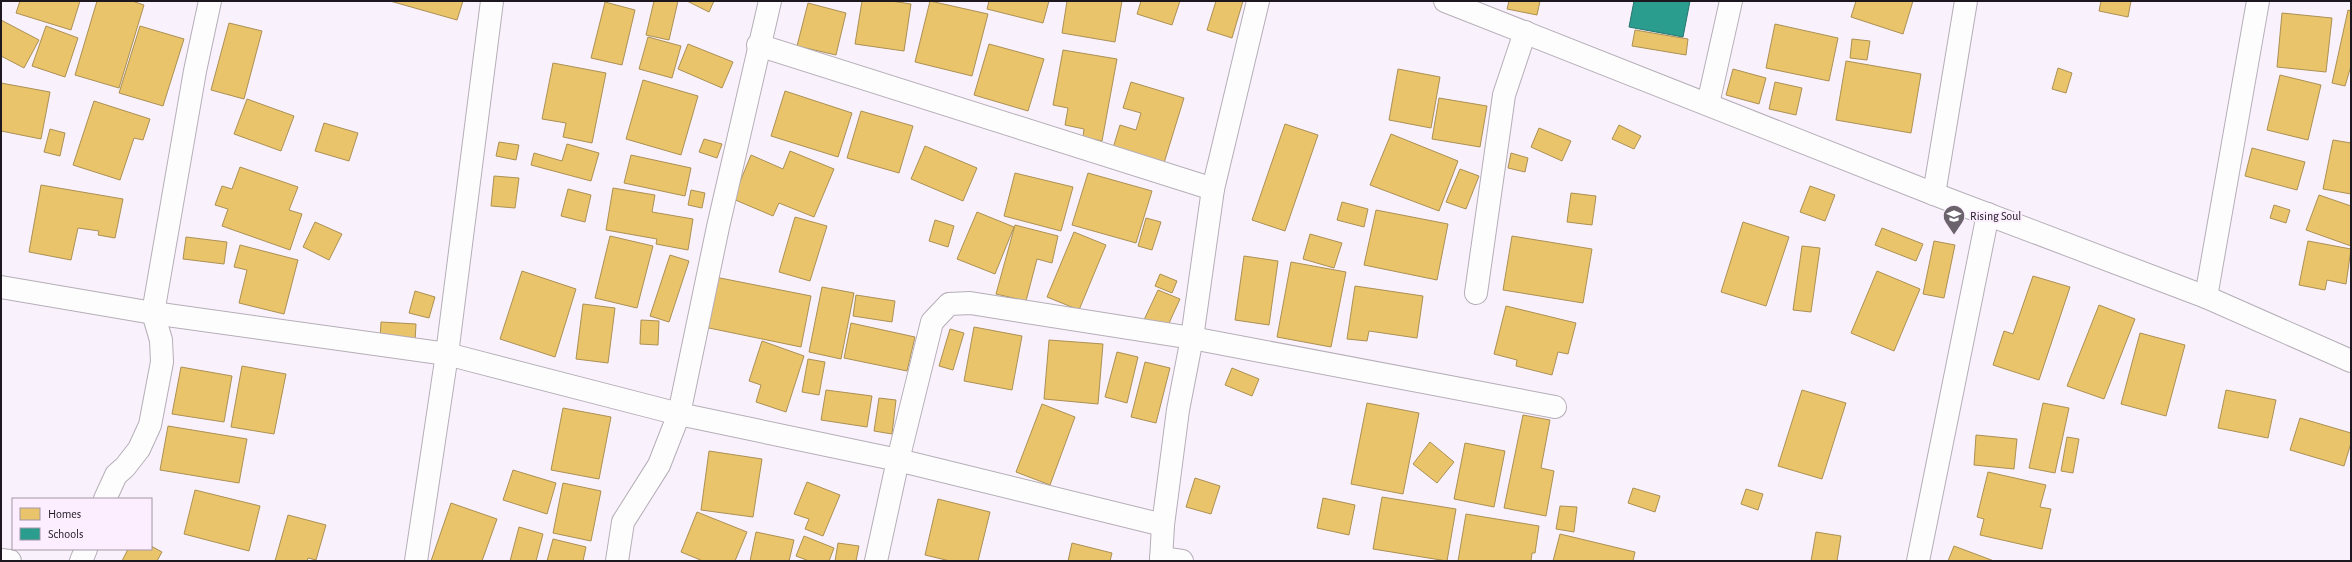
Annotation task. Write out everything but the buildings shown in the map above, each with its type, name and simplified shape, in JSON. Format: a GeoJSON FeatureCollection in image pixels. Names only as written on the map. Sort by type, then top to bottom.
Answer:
{"type":"FeatureCollection","features":[{"type":"Feature","properties":{"kind":"street"},"geometry":{"type":"LineString","coordinates":[[105,498],[116,475],[136,453],[150,425],[162,362],[161,340],[154,313],[195,71],[210,1]]}},
{"type":"Feature","properties":{"kind":"street"},"geometry":{"type":"LineString","coordinates":[[416,561],[447,354],[492,1]]}},
{"type":"Feature","properties":{"kind":"street"},"geometry":{"type":"LineString","coordinates":[[617,561],[623,522],[658,465],[679,414],[758,45],[770,1]]}},
{"type":"Feature","properties":{"kind":"street"},"geometry":{"type":"LineString","coordinates":[[1168,560],[1163,525],[1178,410],[1192,338],[1213,189],[1258,1]]}},
{"type":"Feature","properties":{"kind":"street"},"geometry":{"type":"LineString","coordinates":[[1444,1],[1482,8],[1525,32],[1934,194],[2206,297],[2351,361]]}},
{"type":"Feature","properties":{"kind":"street"},"geometry":{"type":"LineString","coordinates":[[1708,104],[1731,1]]}},
{"type":"Feature","properties":{"kind":"street"},"geometry":{"type":"LineString","coordinates":[[1934,194],[1966,1]]}},
{"type":"Feature","properties":{"kind":"street"},"geometry":{"type":"LineString","coordinates":[[2206,297],[2258,1]]}},
{"type":"Feature","properties":{"kind":"street"},"geometry":{"type":"LineString","coordinates":[[1476,293],[1504,96],[1525,32]]}},
{"type":"Feature","properties":{"kind":"street"},"geometry":{"type":"LineString","coordinates":[[758,45],[1213,189]]}},
{"type":"Feature","properties":{"kind":"street"},"geometry":{"type":"LineString","coordinates":[[1918,561],[1988,214]]}},
{"type":"Feature","properties":{"kind":"street"},"geometry":{"type":"LineString","coordinates":[[1,287],[154,313],[447,354],[679,414],[898,460],[1163,525]]}},
{"type":"Feature","properties":{"kind":"street"},"geometry":{"type":"LineString","coordinates":[[876,561],[898,460],[932,322],[950,304],[970,303],[1192,338],[1555,407]]}},
{"type":"Feature","properties":{"kind":"street"},"geometry":{"type":"LineString","coordinates":[[81,561],[86,550]]}},
{"type":"Feature","properties":{"kind":"street"},"geometry":{"type":"LineString","coordinates":[[1,560],[10,561]]}},
{"type":"Feature","properties":{"kind":"place","name":"Rising Soul"},"geometry":{"type":"Point","coordinates":[1954,236]}}]}
